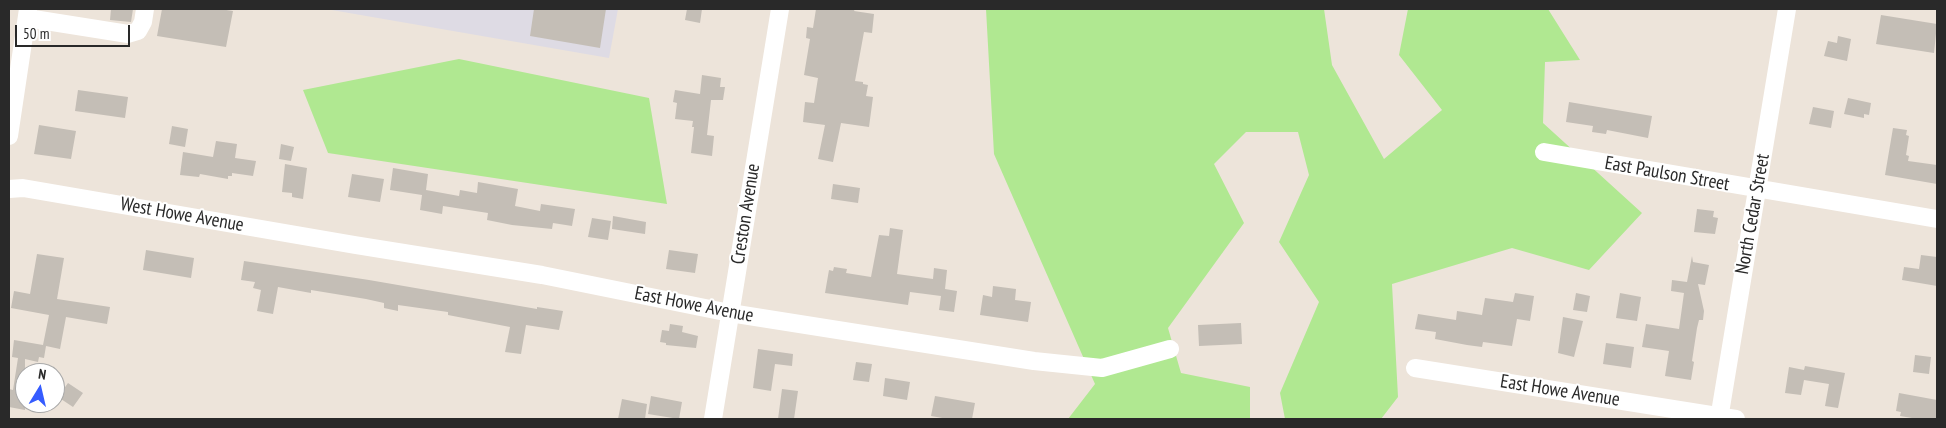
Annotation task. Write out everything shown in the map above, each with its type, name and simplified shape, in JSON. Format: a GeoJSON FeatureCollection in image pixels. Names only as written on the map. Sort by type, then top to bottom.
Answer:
{"type":"FeatureCollection","features":[{"type":"Feature","properties":{"kind":"street"},"geometry":{"type":"LineString","coordinates":[[9,136],[27,14],[128,34],[138,32],[143,22],[145,9]]}},
{"type":"Feature","properties":{"kind":"street","name":"Creston Avenue"},"geometry":{"type":"LineString","coordinates":[[713,419],[780,9]]}},
{"type":"Feature","properties":{"kind":"street","name":"North Cedar Street"},"geometry":{"type":"LineString","coordinates":[[1725,418],[1758,190],[1787,9]]}},
{"type":"Feature","properties":{"kind":"street","name":"East Paulson Street"},"geometry":{"type":"LineString","coordinates":[[1544,152],[1937,219]]}},
{"type":"Feature","properties":{"kind":"street","name":"West Howe Avenue"},"geometry":{"type":"LineString","coordinates":[[9,189],[23,188],[354,245]]}},
{"type":"Feature","properties":{"kind":"street","name":"East Howe Avenue"},"geometry":{"type":"LineString","coordinates":[[354,245],[542,274],[730,314],[1034,360],[1102,368],[1170,349]]}},
{"type":"Feature","properties":{"kind":"street","name":"East Howe Avenue"},"geometry":{"type":"LineString","coordinates":[[1414,368],[1725,418]]}},
{"type":"Feature","properties":{"kind":"shaded area"},"geometry":{"type":"Polygon","coordinates":[[[326,9],[618,9],[609,58],[326,9]]]}},
{"type":"Feature","properties":{"kind":"green space"},"geometry":{"type":"Polygon","coordinates":[[[986,9],[1324,9],[1332,65],[1384,159],[1442,110],[1399,55],[1408,9],[1548,9],[1580,60],[1545,62],[1543,123],[1642,213],[1589,270],[1512,248],[1392,284],[1398,397],[1381,419],[1285,419],[1280,393],[1319,302],[1279,242],[1309,175],[1298,132],[1246,132],[1214,164],[1244,223],[1168,328],[1181,373],[1250,387],[1250,419],[1068,419],[1095,384],[994,154],[986,9]]]}},
{"type":"Feature","properties":{"kind":"green space"},"geometry":{"type":"Polygon","coordinates":[[[459,59],[649,98],[667,204],[328,153],[303,90],[459,59]]]}},
{"type":"Feature","properties":{"kind":"building"},"geometry":{"type":"Polygon","coordinates":[[[111,9],[133,9],[131,22],[110,20],[111,9]]]}},
{"type":"Feature","properties":{"kind":"building"},"geometry":{"type":"Polygon","coordinates":[[[162,9],[220,9],[233,11],[226,47],[157,36],[162,9]]]}},
{"type":"Feature","properties":{"kind":"building"},"geometry":{"type":"Polygon","coordinates":[[[534,9],[606,9],[600,48],[530,36],[534,9]]]}},
{"type":"Feature","properties":{"kind":"building"},"geometry":{"type":"Polygon","coordinates":[[[687,9],[702,9],[700,23],[685,20],[687,9]]]}},
{"type":"Feature","properties":{"kind":"building"},"geometry":{"type":"Polygon","coordinates":[[[816,9],[855,9],[854,11],[874,14],[872,33],[864,32],[855,81],[868,85],[866,96],[873,97],[869,127],[841,123],[833,162],[818,159],[825,125],[803,122],[805,102],[814,103],[818,78],[804,75],[810,39],[806,38],[807,27],[813,28],[816,9]]]}},
{"type":"Feature","properties":{"kind":"building"},"geometry":{"type":"Polygon","coordinates":[[[1881,15],[1937,24],[1934,53],[1876,44],[1881,15]]]}},
{"type":"Feature","properties":{"kind":"building"},"geometry":{"type":"Polygon","coordinates":[[[1838,36],[1851,39],[1847,61],[1824,56],[1828,41],[1837,43],[1838,36]]]}},
{"type":"Feature","properties":{"kind":"building"},"geometry":{"type":"Polygon","coordinates":[[[702,75],[721,78],[720,87],[725,87],[723,100],[711,100],[707,135],[714,136],[712,156],[691,153],[693,121],[675,119],[677,103],[673,102],[675,90],[700,94],[702,75]]]}},
{"type":"Feature","properties":{"kind":"building"},"geometry":{"type":"Polygon","coordinates":[[[78,90],[128,97],[125,118],[75,111],[78,90]]]}},
{"type":"Feature","properties":{"kind":"building"},"geometry":{"type":"Polygon","coordinates":[[[1848,98],[1871,103],[1869,115],[1864,114],[1864,118],[1844,114],[1848,98]]]}},
{"type":"Feature","properties":{"kind":"building"},"geometry":{"type":"Polygon","coordinates":[[[1569,102],[1652,116],[1648,138],[1607,130],[1606,134],[1592,132],[1593,126],[1566,122],[1569,102]]]}},
{"type":"Feature","properties":{"kind":"building"},"geometry":{"type":"Polygon","coordinates":[[[1813,107],[1834,111],[1831,128],[1809,124],[1813,107]]]}},
{"type":"Feature","properties":{"kind":"building"},"geometry":{"type":"Polygon","coordinates":[[[39,125],[76,131],[71,159],[34,154],[39,125]]]}},
{"type":"Feature","properties":{"kind":"building"},"geometry":{"type":"Polygon","coordinates":[[[172,126],[188,129],[185,147],[169,144],[172,126]]]}},
{"type":"Feature","properties":{"kind":"building"},"geometry":{"type":"Polygon","coordinates":[[[1893,128],[1907,130],[1906,135],[1909,136],[1906,155],[1909,156],[1908,161],[1937,165],[1937,184],[1885,175],[1893,128]]]}},
{"type":"Feature","properties":{"kind":"building"},"geometry":{"type":"Polygon","coordinates":[[[216,141],[237,144],[235,158],[256,161],[253,176],[232,173],[232,176],[228,176],[228,179],[200,174],[199,177],[180,175],[183,152],[213,157],[216,141]]]}},
{"type":"Feature","properties":{"kind":"building"},"geometry":{"type":"Polygon","coordinates":[[[281,144],[294,147],[291,161],[279,159],[281,144]]]}},
{"type":"Feature","properties":{"kind":"building"},"geometry":{"type":"Polygon","coordinates":[[[285,164],[307,168],[303,199],[292,197],[292,193],[282,192],[285,164]]]}},
{"type":"Feature","properties":{"kind":"building"},"geometry":{"type":"Polygon","coordinates":[[[393,168],[428,174],[426,190],[459,196],[460,190],[477,193],[478,182],[518,189],[515,206],[540,211],[541,204],[575,209],[572,226],[553,223],[552,229],[512,225],[487,220],[488,213],[443,206],[442,214],[420,210],[422,195],[390,190],[393,168]]]}},
{"type":"Feature","properties":{"kind":"building"},"geometry":{"type":"Polygon","coordinates":[[[352,174],[384,179],[380,202],[348,197],[352,174]]]}},
{"type":"Feature","properties":{"kind":"building"},"geometry":{"type":"Polygon","coordinates":[[[833,184],[860,188],[858,203],[831,199],[833,184]]]}},
{"type":"Feature","properties":{"kind":"building"},"geometry":{"type":"Polygon","coordinates":[[[1697,209],[1714,211],[1713,217],[1718,218],[1715,234],[1694,232],[1697,209]]]}},
{"type":"Feature","properties":{"kind":"building"},"geometry":{"type":"Polygon","coordinates":[[[613,216],[646,222],[645,234],[612,229],[613,216]]]}},
{"type":"Feature","properties":{"kind":"building"},"geometry":{"type":"Polygon","coordinates":[[[592,218],[611,221],[608,240],[588,237],[592,218]]]}},
{"type":"Feature","properties":{"kind":"building"},"geometry":{"type":"Polygon","coordinates":[[[890,228],[903,230],[897,274],[933,279],[934,268],[947,270],[945,289],[957,291],[954,312],[939,310],[941,296],[910,292],[908,305],[825,293],[829,270],[833,271],[834,267],[847,269],[846,273],[871,277],[879,235],[889,236],[890,228]]]}},
{"type":"Feature","properties":{"kind":"building"},"geometry":{"type":"Polygon","coordinates":[[[146,250],[194,258],[191,278],[143,270],[146,250]]]}},
{"type":"Feature","properties":{"kind":"building"},"geometry":{"type":"Polygon","coordinates":[[[669,250],[698,254],[695,273],[666,269],[669,250]]]}},
{"type":"Feature","properties":{"kind":"building"},"geometry":{"type":"Polygon","coordinates":[[[37,254],[64,258],[57,299],[110,307],[107,324],[66,317],[60,349],[46,346],[44,358],[39,357],[38,362],[25,359],[25,363],[17,363],[18,358],[12,357],[14,340],[43,345],[49,315],[11,308],[14,291],[30,294],[37,254]]]}},
{"type":"Feature","properties":{"kind":"building"},"geometry":{"type":"Polygon","coordinates":[[[1921,255],[1937,257],[1937,286],[1902,280],[1904,267],[1919,269],[1921,255]]]}},
{"type":"Feature","properties":{"kind":"building"},"geometry":{"type":"Polygon","coordinates":[[[1692,256],[1693,262],[1709,265],[1705,285],[1698,284],[1704,311],[1703,320],[1699,320],[1697,328],[1691,380],[1665,376],[1669,351],[1642,347],[1646,324],[1679,329],[1684,293],[1671,291],[1672,280],[1687,282],[1692,256]]]}},
{"type":"Feature","properties":{"kind":"building"},"geometry":{"type":"Polygon","coordinates":[[[244,261],[537,309],[537,307],[563,311],[559,330],[526,325],[521,354],[505,352],[510,327],[448,315],[448,312],[398,305],[398,311],[384,308],[384,303],[366,299],[278,287],[273,314],[257,311],[261,290],[253,288],[255,282],[241,280],[244,261]]]}},
{"type":"Feature","properties":{"kind":"building"},"geometry":{"type":"Polygon","coordinates":[[[993,286],[1016,289],[1015,300],[1031,302],[1028,322],[980,315],[983,295],[992,297],[993,286]]]}},
{"type":"Feature","properties":{"kind":"building"},"geometry":{"type":"Polygon","coordinates":[[[1515,293],[1534,296],[1530,321],[1517,319],[1512,346],[1483,342],[1482,347],[1467,345],[1435,339],[1436,332],[1415,329],[1418,314],[1456,320],[1457,311],[1482,315],[1485,298],[1513,302],[1515,293]]]}},
{"type":"Feature","properties":{"kind":"building"},"geometry":{"type":"Polygon","coordinates":[[[1576,293],[1590,296],[1587,312],[1573,310],[1576,293]]]}},
{"type":"Feature","properties":{"kind":"building"},"geometry":{"type":"Polygon","coordinates":[[[1620,293],[1641,297],[1637,321],[1616,318],[1620,293]]]}},
{"type":"Feature","properties":{"kind":"building"},"geometry":{"type":"Polygon","coordinates":[[[1563,317],[1583,321],[1574,357],[1558,353],[1563,317]]]}},
{"type":"Feature","properties":{"kind":"building"},"geometry":{"type":"Polygon","coordinates":[[[1241,323],[1242,344],[1199,346],[1198,325],[1241,323]]]}},
{"type":"Feature","properties":{"kind":"building"},"geometry":{"type":"Polygon","coordinates":[[[670,324],[683,326],[682,332],[698,336],[696,348],[666,345],[666,343],[660,342],[662,330],[669,331],[670,324]]]}},
{"type":"Feature","properties":{"kind":"building"},"geometry":{"type":"Polygon","coordinates":[[[1606,343],[1634,347],[1631,368],[1603,364],[1606,343]]]}},
{"type":"Feature","properties":{"kind":"building"},"geometry":{"type":"Polygon","coordinates":[[[758,349],[793,354],[792,366],[775,364],[771,391],[753,388],[758,349]]]}},
{"type":"Feature","properties":{"kind":"building"},"geometry":{"type":"Polygon","coordinates":[[[1915,355],[1931,357],[1929,374],[1913,372],[1915,355]]]}},
{"type":"Feature","properties":{"kind":"building"},"geometry":{"type":"Polygon","coordinates":[[[856,362],[872,364],[869,382],[853,380],[856,362]]]}},
{"type":"Feature","properties":{"kind":"building"},"geometry":{"type":"Polygon","coordinates":[[[1805,366],[1845,373],[1838,408],[1825,406],[1829,384],[1804,380],[1801,395],[1785,393],[1789,367],[1804,370],[1805,366]]]}},
{"type":"Feature","properties":{"kind":"building"},"geometry":{"type":"Polygon","coordinates":[[[15,377],[15,408],[9,407],[9,389],[13,390],[15,377]]]}},
{"type":"Feature","properties":{"kind":"building"},"geometry":{"type":"Polygon","coordinates":[[[885,378],[910,382],[907,400],[883,396],[885,378]]]}},
{"type":"Feature","properties":{"kind":"building"},"geometry":{"type":"Polygon","coordinates":[[[68,383],[83,393],[73,407],[65,402],[65,387],[68,383]]]}},
{"type":"Feature","properties":{"kind":"building"},"geometry":{"type":"Polygon","coordinates":[[[782,389],[798,391],[794,419],[778,419],[782,389]]]}},
{"type":"Feature","properties":{"kind":"building"},"geometry":{"type":"Polygon","coordinates":[[[1899,393],[1937,400],[1937,419],[1918,419],[1900,416],[1901,412],[1896,411],[1899,393]]]}},
{"type":"Feature","properties":{"kind":"building"},"geometry":{"type":"Polygon","coordinates":[[[651,396],[682,402],[679,419],[648,414],[651,396]]]}},
{"type":"Feature","properties":{"kind":"building"},"geometry":{"type":"Polygon","coordinates":[[[935,396],[975,403],[972,419],[948,419],[931,416],[935,396]]]}},
{"type":"Feature","properties":{"kind":"building"},"geometry":{"type":"Polygon","coordinates":[[[622,399],[647,404],[645,419],[618,419],[622,399]]]}}]}
